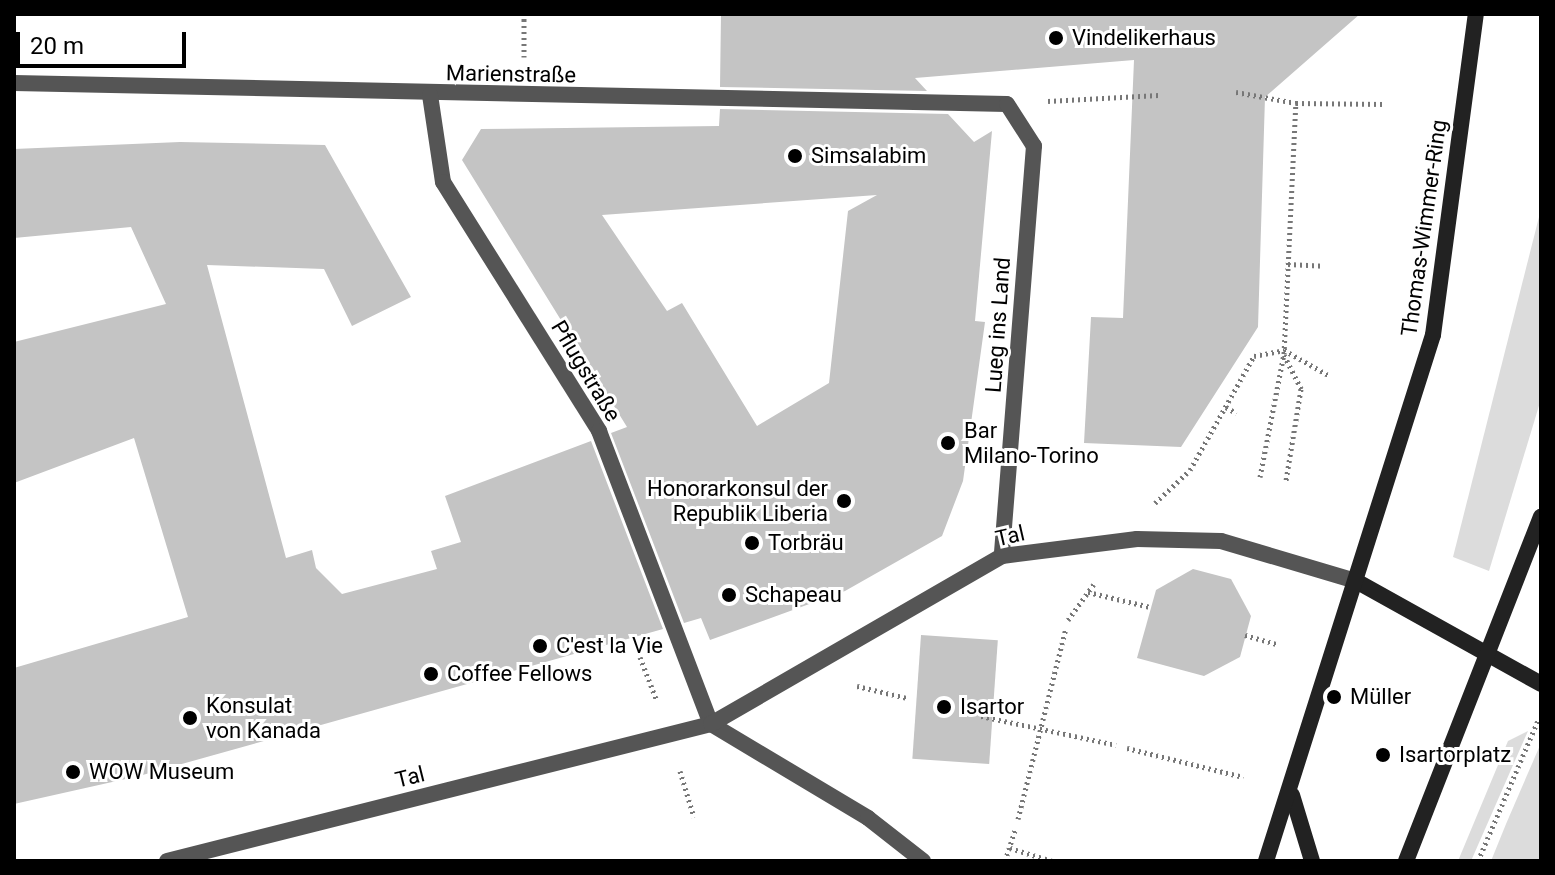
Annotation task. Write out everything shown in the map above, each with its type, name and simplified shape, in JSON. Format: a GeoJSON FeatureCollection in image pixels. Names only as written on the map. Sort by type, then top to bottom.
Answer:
{"type":"FeatureCollection","features":[{"type":"Feature","properties":{"kind":"main road","name":"Thomas-Wimmer-Ring"},"geometry":{"type":"LineString","coordinates":[[1356,581],[1433,335],[1476,14]]}},
{"type":"Feature","properties":{"kind":"main road"},"geometry":{"type":"LineString","coordinates":[[1406,861],[1492,654],[1541,516]]}},
{"type":"Feature","properties":{"kind":"main road"},"geometry":{"type":"LineString","coordinates":[[1266,861],[1292,795],[1356,581],[1541,684]]}},
{"type":"Feature","properties":{"kind":"main road"},"geometry":{"type":"LineString","coordinates":[[1292,795],[1312,861]]}},
{"type":"Feature","properties":{"kind":"street","name":"Marienstraße"},"geometry":{"type":"LineString","coordinates":[[14,83],[430,95],[1007,104]]}},
{"type":"Feature","properties":{"kind":"street","name":"Pflugstraße"},"geometry":{"type":"LineString","coordinates":[[430,95],[443,182],[599,431],[711,724]]}},
{"type":"Feature","properties":{"kind":"street","name":"Lueg ins Land"},"geometry":{"type":"LineString","coordinates":[[1002,556],[1034,146],[1007,104]]}},
{"type":"Feature","properties":{"kind":"street","name":"Tal"},"geometry":{"type":"LineString","coordinates":[[167,861],[711,724],[1002,556],[1137,539],[1221,541],[1356,581]]}},
{"type":"Feature","properties":{"kind":"street"},"geometry":{"type":"LineString","coordinates":[[711,724],[868,818],[923,861]]}},
{"type":"Feature","properties":{"kind":"path"},"geometry":{"type":"LineString","coordinates":[[524,14],[524,51]]}},
{"type":"Feature","properties":{"kind":"path"},"geometry":{"type":"LineString","coordinates":[[1236,92],[1296,103],[1384,104]]}},
{"type":"Feature","properties":{"kind":"path"},"geometry":{"type":"LineString","coordinates":[[1007,104],[1159,95]]}},
{"type":"Feature","properties":{"kind":"path"},"geometry":{"type":"LineString","coordinates":[[1260,477],[1284,352],[1296,103]]}},
{"type":"Feature","properties":{"kind":"path"},"geometry":{"type":"LineString","coordinates":[[1288,264],[1323,266]]}},
{"type":"Feature","properties":{"kind":"path"},"geometry":{"type":"LineString","coordinates":[[1284,352],[1301,389],[1286,481]]}},
{"type":"Feature","properties":{"kind":"path"},"geometry":{"type":"LineString","coordinates":[[1137,539],[1159,495],[1190,470],[1254,356],[1284,352],[1330,376]]}},
{"type":"Feature","properties":{"kind":"path"},"geometry":{"type":"LineString","coordinates":[[1226,407],[1236,413]]}},
{"type":"Feature","properties":{"kind":"path"},"geometry":{"type":"LineString","coordinates":[[1087,592],[1150,607]]}},
{"type":"Feature","properties":{"kind":"path"},"geometry":{"type":"LineString","coordinates":[[1018,819],[1066,628]]}},
{"type":"Feature","properties":{"kind":"path"},"geometry":{"type":"LineString","coordinates":[[1245,635],[1277,644]]}},
{"type":"Feature","properties":{"kind":"path"},"geometry":{"type":"LineString","coordinates":[[1478,861],[1541,713]]}},
{"type":"Feature","properties":{"kind":"path"},"geometry":{"type":"LineString","coordinates":[[981,716],[1116,745]]}},
{"type":"Feature","properties":{"kind":"path"},"geometry":{"type":"LineString","coordinates":[[1127,748],[1243,777]]}},
{"type":"Feature","properties":{"kind":"path"},"geometry":{"type":"LineString","coordinates":[[1005,861],[1016,828]]}},
{"type":"Feature","properties":{"kind":"path"},"geometry":{"type":"LineString","coordinates":[[1010,848],[1052,861]]}},
{"type":"Feature","properties":{"kind":"shaded area"},"geometry":{"type":"Polygon","coordinates":[[[1541,209],[1541,399],[1489,571],[1453,557],[1541,209]]]}},
{"type":"Feature","properties":{"kind":"shaded area"},"geometry":{"type":"Polygon","coordinates":[[[1528,731],[1471,861],[1458,861],[1508,741],[1528,731]]]}},
{"type":"Feature","properties":{"kind":"shaded area"},"geometry":{"type":"Polygon","coordinates":[[[1541,743],[1541,861],[1491,861],[1506,824],[1541,743]]]}},
{"type":"Feature","properties":{"kind":"building"},"geometry":{"type":"Polygon","coordinates":[[[721,14],[1360,14],[1265,97],[1258,327],[1181,447],[1084,443],[1091,317],[1123,318],[1134,60],[915,78],[927,91],[720,87],[721,14]]]}},
{"type":"Feature","properties":{"kind":"building"},"geometry":{"type":"Polygon","coordinates":[[[720,109],[948,114],[974,142],[992,131],[975,321],[985,322],[963,481],[942,536],[845,591],[710,640],[701,618],[684,623],[611,433],[627,427],[462,160],[481,129],[719,126],[720,109]],[[877,195],[602,215],[667,311],[682,303],[757,426],[829,383],[848,211],[877,195]]]}},
{"type":"Feature","properties":{"kind":"building"},"geometry":{"type":"Polygon","coordinates":[[[180,142],[325,145],[411,297],[352,326],[324,269],[207,265],[286,558],[312,550],[316,568],[342,594],[437,569],[431,551],[461,542],[445,496],[591,441],[663,629],[139,776],[14,804],[14,668],[188,617],[134,438],[14,483],[14,342],[166,304],[131,227],[14,238],[14,149],[180,142]]]}},
{"type":"Feature","properties":{"kind":"building"},"geometry":{"type":"Polygon","coordinates":[[[1193,569],[1231,579],[1251,616],[1240,657],[1204,676],[1137,658],[1156,590],[1193,569]]]}},
{"type":"Feature","properties":{"kind":"building"},"geometry":{"type":"Polygon","coordinates":[[[921,635],[998,640],[989,764],[912,759],[921,635]]]}},
{"type":"Feature","properties":{"kind":"place","name":"Vindelikerhaus"},"geometry":{"type":"Point","coordinates":[1056,38]}},
{"type":"Feature","properties":{"kind":"place","name":"Simsalabim"},"geometry":{"type":"Point","coordinates":[795,156]}},
{"type":"Feature","properties":{"kind":"place","name":"Bar Milano-Torino"},"geometry":{"type":"Point","coordinates":[948,443]}},
{"type":"Feature","properties":{"kind":"place","name":"Honorarkonsul der Republik Liberia"},"geometry":{"type":"Point","coordinates":[844,501]}},
{"type":"Feature","properties":{"kind":"place","name":"Torbräu"},"geometry":{"type":"Point","coordinates":[752,543]}},
{"type":"Feature","properties":{"kind":"place","name":"Schapeau"},"geometry":{"type":"Point","coordinates":[729,595]}},
{"type":"Feature","properties":{"kind":"place","name":"C'est la Vie"},"geometry":{"type":"Point","coordinates":[540,646]}},
{"type":"Feature","properties":{"kind":"place","name":"Coffee Fellows"},"geometry":{"type":"Point","coordinates":[431,674]}},
{"type":"Feature","properties":{"kind":"place","name":"Müller"},"geometry":{"type":"Point","coordinates":[1334,697]}},
{"type":"Feature","properties":{"kind":"place","name":"Isartor"},"geometry":{"type":"Point","coordinates":[944,707]}},
{"type":"Feature","properties":{"kind":"place","name":"Konsulat von Kanada"},"geometry":{"type":"Point","coordinates":[190,718]}},
{"type":"Feature","properties":{"kind":"place","name":"Isartorplatz"},"geometry":{"type":"Point","coordinates":[1383,755]}},
{"type":"Feature","properties":{"kind":"place","name":"WOW Museum"},"geometry":{"type":"Point","coordinates":[73,772]}}]}
